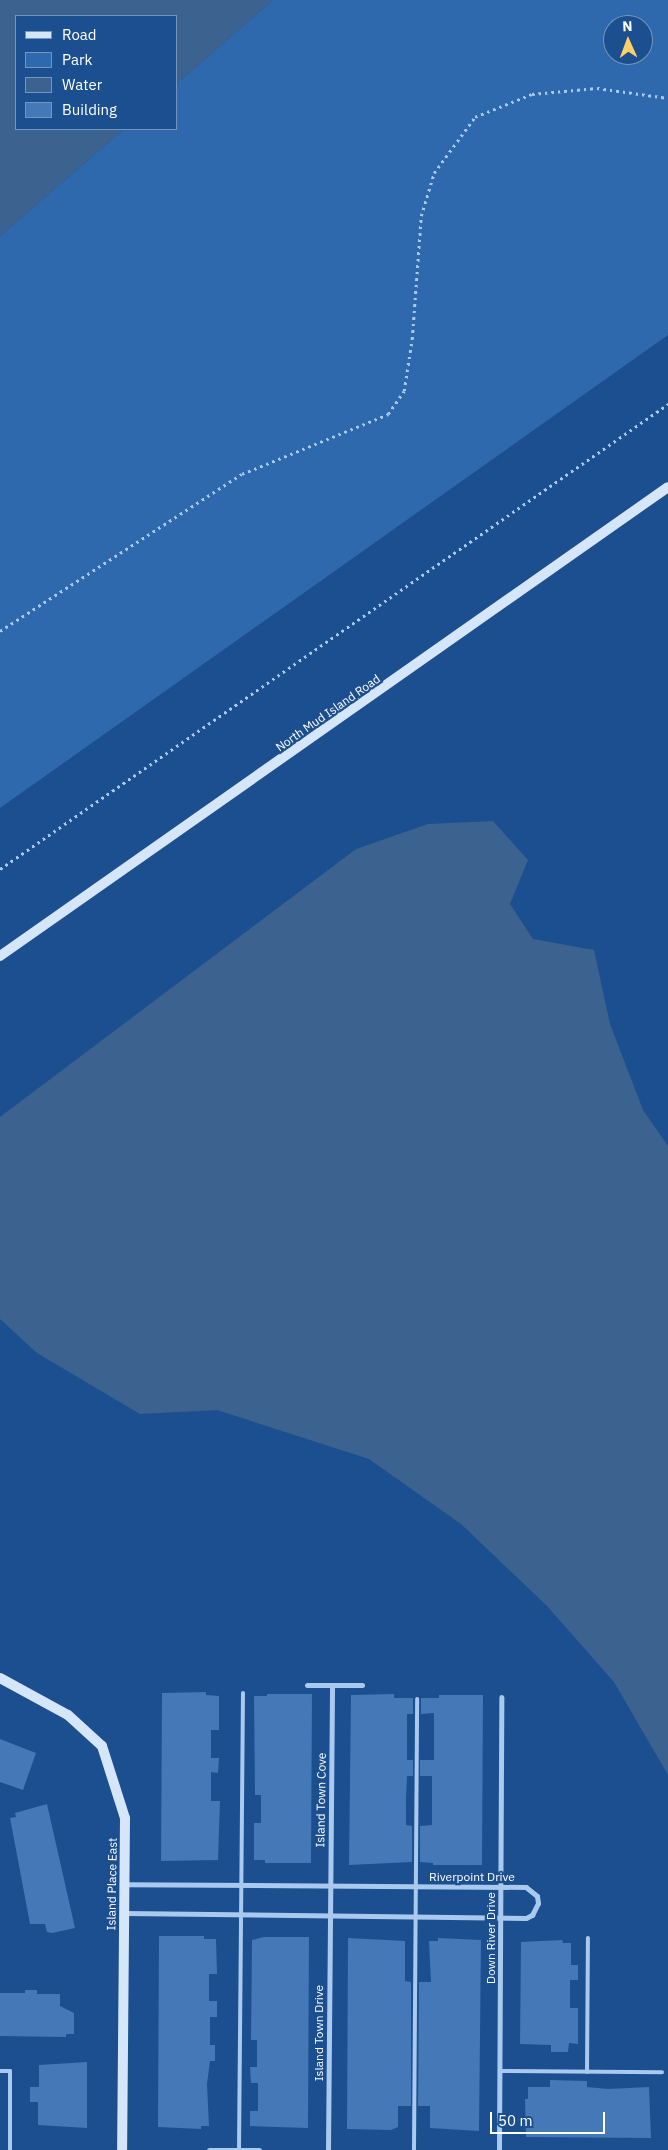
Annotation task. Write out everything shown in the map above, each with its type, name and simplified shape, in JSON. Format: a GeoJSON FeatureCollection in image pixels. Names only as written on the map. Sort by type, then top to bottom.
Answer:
{"type":"FeatureCollection","features":[{"type":"Feature","properties":{"kind":"street","name":"North Mud Island Road"},"geometry":{"type":"LineString","coordinates":[[0,956],[668,487]]}},
{"type":"Feature","properties":{"kind":"street","name":"Island Place East"},"geometry":{"type":"LineString","coordinates":[[0,1678],[68,1715],[102,1746],[125,1818],[122,2150]]}},
{"type":"Feature","properties":{"kind":"street"},"geometry":{"type":"LineString","coordinates":[[307,1685],[362,1685]]}},
{"type":"Feature","properties":{"kind":"street","name":"Island Town Cove"},"geometry":{"type":"LineString","coordinates":[[330,1916],[332,1685]]}},
{"type":"Feature","properties":{"kind":"street","name":"Down River Drive"},"geometry":{"type":"LineString","coordinates":[[499,2150],[501,1697]]}},
{"type":"Feature","properties":{"kind":"street","name":"Riverpoint Drive"},"geometry":{"type":"LineString","coordinates":[[124,1913],[526,1918],[532,1915],[538,1903],[537,1896],[526,1887],[125,1884]]}},
{"type":"Feature","properties":{"kind":"street","name":"Island Town Drive"},"geometry":{"type":"LineString","coordinates":[[328,2150],[330,1916]]}},
{"type":"Feature","properties":{"kind":"street"},"geometry":{"type":"LineString","coordinates":[[209,2150],[259,2150]]}},
{"type":"Feature","properties":{"kind":"lane"},"geometry":{"type":"LineString","coordinates":[[239,2150],[243,1693]]}},
{"type":"Feature","properties":{"kind":"lane"},"geometry":{"type":"LineString","coordinates":[[414,2150],[418,1699]]}},
{"type":"Feature","properties":{"kind":"lane"},"geometry":{"type":"LineString","coordinates":[[587,2072],[588,1938]]}},
{"type":"Feature","properties":{"kind":"lane"},"geometry":{"type":"LineString","coordinates":[[0,2071],[10,2071],[10,2150]]}},
{"type":"Feature","properties":{"kind":"lane"},"geometry":{"type":"LineString","coordinates":[[500,2071],[662,2072]]}},
{"type":"Feature","properties":{"kind":"path"},"geometry":{"type":"LineString","coordinates":[[0,631],[242,474],[388,414],[404,391],[412,339],[421,216],[434,173],[476,117],[532,94],[597,88],[668,98]]}},
{"type":"Feature","properties":{"kind":"path"},"geometry":{"type":"LineString","coordinates":[[0,869],[668,404]]}},
{"type":"Feature","properties":{"kind":"green space"},"geometry":{"type":"Polygon","coordinates":[[[273,0],[668,0],[668,335],[0,808],[0,236],[123,130],[178,130],[178,82],[273,0]]]}},
{"type":"Feature","properties":{"kind":"water"},"geometry":{"type":"Polygon","coordinates":[[[0,0],[273,0],[178,82],[178,15],[15,15],[15,130],[123,130],[0,236],[0,0]]]}},
{"type":"Feature","properties":{"kind":"water"},"geometry":{"type":"Polygon","coordinates":[[[493,821],[528,860],[510,904],[533,939],[594,950],[610,1024],[643,1110],[668,1146],[668,1775],[614,1682],[547,1606],[461,1524],[369,1459],[217,1410],[140,1414],[37,1353],[0,1319],[0,1117],[356,849],[428,824],[493,821]]]}},
{"type":"Feature","properties":{"kind":"building"},"geometry":{"type":"Polygon","coordinates":[[[206,1692],[206,1695],[219,1696],[219,1730],[211,1730],[211,1758],[219,1758],[218,1773],[211,1772],[211,1801],[220,1801],[218,1860],[161,1861],[162,1693],[206,1692]]]}},
{"type":"Feature","properties":{"kind":"building"},"geometry":{"type":"Polygon","coordinates":[[[267,1694],[312,1694],[311,1863],[265,1863],[265,1860],[254,1860],[254,1823],[261,1823],[261,1795],[255,1795],[254,1696],[267,1696],[267,1694]]]}},
{"type":"Feature","properties":{"kind":"building"},"geometry":{"type":"Polygon","coordinates":[[[394,1694],[394,1698],[413,1698],[413,1714],[407,1714],[407,1760],[413,1760],[413,1776],[407,1776],[406,1798],[406,1825],[412,1826],[412,1862],[349,1865],[351,1695],[394,1694]]]}},
{"type":"Feature","properties":{"kind":"building"},"geometry":{"type":"Polygon","coordinates":[[[439,1695],[483,1695],[482,1865],[433,1865],[433,1863],[420,1862],[420,1826],[432,1825],[432,1776],[420,1776],[420,1760],[434,1760],[434,1713],[421,1714],[421,1698],[439,1698],[439,1695]]]}},
{"type":"Feature","properties":{"kind":"building"},"geometry":{"type":"Polygon","coordinates":[[[0,1739],[36,1753],[23,1790],[0,1782],[0,1739]]]}},
{"type":"Feature","properties":{"kind":"building"},"geometry":{"type":"Polygon","coordinates":[[[47,1804],[75,1928],[52,1933],[47,1932],[45,1924],[30,1924],[10,1818],[16,1817],[15,1813],[47,1804]]]}},
{"type":"Feature","properties":{"kind":"building"},"geometry":{"type":"Polygon","coordinates":[[[159,1936],[204,1936],[204,1939],[216,1939],[217,1974],[209,1974],[209,2001],[217,2001],[217,2017],[210,2017],[210,2045],[215,2045],[215,2061],[210,2061],[207,2084],[209,2126],[201,2126],[201,2129],[158,2127],[159,1936]]]}},
{"type":"Feature","properties":{"kind":"building"},"geometry":{"type":"Polygon","coordinates":[[[264,1937],[309,1937],[308,2128],[250,2126],[250,2111],[258,2111],[258,2083],[251,2083],[250,2067],[257,2067],[257,2040],[251,2040],[252,1940],[264,1937]]]}},
{"type":"Feature","properties":{"kind":"building"},"geometry":{"type":"Polygon","coordinates":[[[348,1938],[405,1941],[405,1981],[411,1982],[411,2106],[398,2106],[398,2127],[391,2130],[347,2129],[348,1938]]]}},
{"type":"Feature","properties":{"kind":"building"},"geometry":{"type":"Polygon","coordinates":[[[438,1938],[481,1940],[479,2131],[430,2128],[430,2106],[418,2106],[419,1982],[431,1982],[429,1941],[438,1941],[438,1938]]]}},
{"type":"Feature","properties":{"kind":"building"},"geometry":{"type":"Polygon","coordinates":[[[562,1940],[563,1943],[571,1943],[571,1965],[578,1965],[578,1980],[570,1980],[570,2008],[578,2008],[578,2044],[569,2043],[568,2052],[551,2052],[551,2045],[520,2044],[521,1942],[562,1940]]]}},
{"type":"Feature","properties":{"kind":"building"},"geometry":{"type":"Polygon","coordinates":[[[25,1990],[37,1990],[37,1994],[60,1994],[60,2006],[74,2013],[74,2034],[66,2034],[66,2037],[0,2036],[0,1993],[25,1993],[25,1990]]]}},
{"type":"Feature","properties":{"kind":"building"},"geometry":{"type":"Polygon","coordinates":[[[87,2062],[87,2128],[38,2125],[38,2102],[30,2102],[30,2087],[39,2087],[39,2065],[87,2062]]]}},
{"type":"Feature","properties":{"kind":"building"},"geometry":{"type":"Polygon","coordinates":[[[550,2080],[587,2081],[587,2087],[608,2089],[649,2087],[651,2138],[526,2137],[525,2099],[528,2099],[528,2087],[550,2087],[550,2080]]]}}]}
